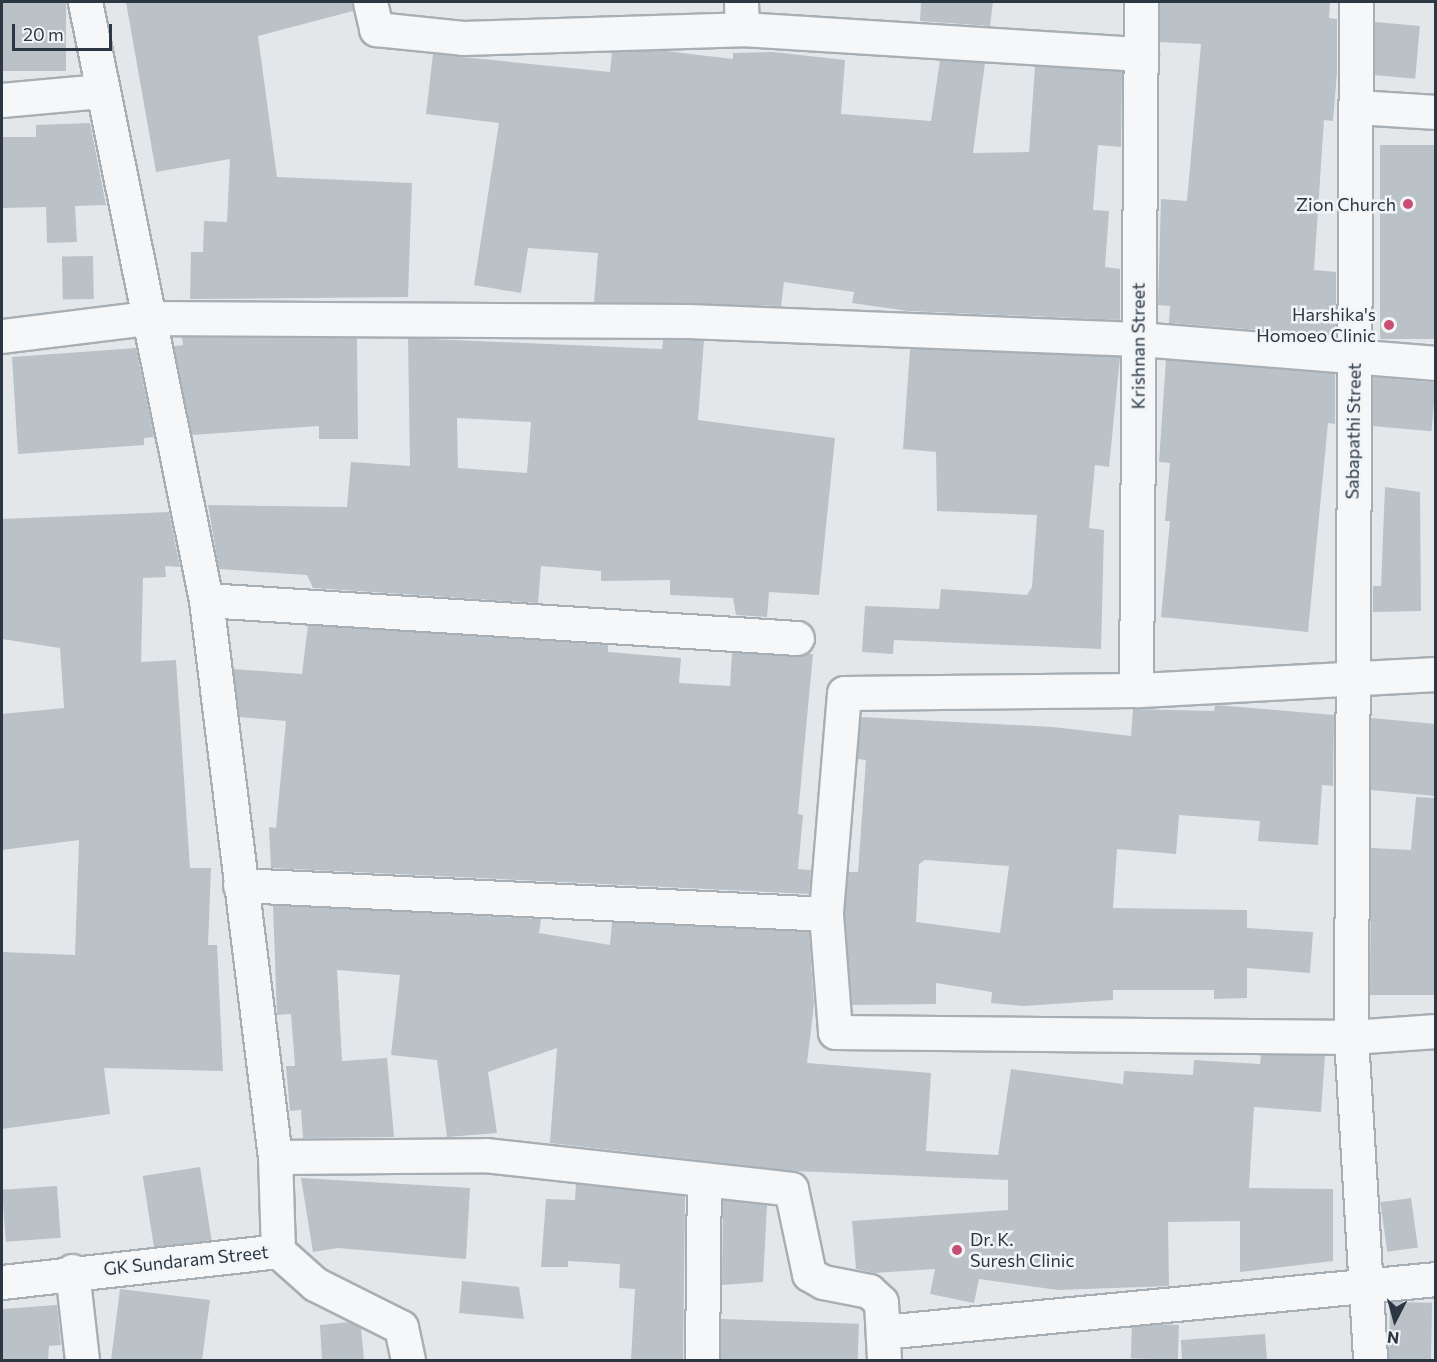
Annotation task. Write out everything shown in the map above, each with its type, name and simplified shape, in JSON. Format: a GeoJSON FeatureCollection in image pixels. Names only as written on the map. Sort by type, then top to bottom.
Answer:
{"type":"FeatureCollection","features":[{"type":"Feature","properties":{"kind":"street","name":"GK Sundaram Street"},"geometry":{"type":"LineString","coordinates":[[2,1282],[72,1271],[278,1251],[275,1157],[206,600],[146,318],[85,2]]}},
{"type":"Feature","properties":{"kind":"street"},"geometry":{"type":"LineString","coordinates":[[370,2],[376,29],[463,38],[742,15],[1141,54]]}},
{"type":"Feature","properties":{"kind":"street","name":"Krishnan Street"},"geometry":{"type":"LineString","coordinates":[[1136,690],[1141,2]]}},
{"type":"Feature","properties":{"kind":"street","name":"Sabapathi Street"},"geometry":{"type":"LineString","coordinates":[[1356,2],[1357,107],[1350,680],[1351,1036],[1361,1286],[1370,1360]]}},
{"type":"Feature","properties":{"kind":"street"},"geometry":{"type":"LineString","coordinates":[[2,100],[101,91]]}},
{"type":"Feature","properties":{"kind":"street"},"geometry":{"type":"LineString","coordinates":[[1357,107],[1436,112]]}},
{"type":"Feature","properties":{"kind":"street"},"geometry":{"type":"LineString","coordinates":[[2,336],[146,318],[688,321],[1138,339],[1353,359],[1436,363]]}},
{"type":"Feature","properties":{"kind":"street"},"geometry":{"type":"LineString","coordinates":[[206,600],[796,639]]}},
{"type":"Feature","properties":{"kind":"street"},"geometry":{"type":"LineString","coordinates":[[1436,674],[1136,690],[844,693],[826,914],[835,1032],[1351,1036],[1436,1030]]}},
{"type":"Feature","properties":{"kind":"street"},"geometry":{"type":"LineString","coordinates":[[240,885],[826,914]]}},
{"type":"Feature","properties":{"kind":"street"},"geometry":{"type":"LineString","coordinates":[[275,1157],[485,1155],[704,1182],[791,1189],[809,1274],[869,1291],[881,1302],[884,1346],[1361,1286],[1436,1279]]}},
{"type":"Feature","properties":{"kind":"street"},"geometry":{"type":"LineString","coordinates":[[702,1360],[704,1182]]}},
{"type":"Feature","properties":{"kind":"street"},"geometry":{"type":"LineString","coordinates":[[278,1251],[315,1284],[401,1327],[408,1360]]}},
{"type":"Feature","properties":{"kind":"street"},"geometry":{"type":"LineString","coordinates":[[72,1271],[82,1360]]}},
{"type":"Feature","properties":{"kind":"building"},"geometry":{"type":"Polygon","coordinates":[[[2,2],[66,2],[66,71],[2,71],[2,2]]]}},
{"type":"Feature","properties":{"kind":"building"},"geometry":{"type":"Polygon","coordinates":[[[126,2],[352,2],[353,11],[258,36],[277,177],[412,183],[408,297],[190,299],[191,252],[203,252],[204,221],[227,222],[230,159],[156,172],[126,2]]]}},
{"type":"Feature","properties":{"kind":"building"},"geometry":{"type":"Polygon","coordinates":[[[921,2],[993,2],[990,26],[920,21],[921,2]]]}},
{"type":"Feature","properties":{"kind":"building"},"geometry":{"type":"Polygon","coordinates":[[[1160,2],[1330,2],[1329,18],[1337,19],[1337,72],[1333,121],[1324,120],[1314,270],[1336,272],[1336,336],[1169,323],[1170,306],[1158,305],[1161,199],[1187,201],[1201,44],[1159,42],[1160,2]]]}},
{"type":"Feature","properties":{"kind":"building"},"geometry":{"type":"Polygon","coordinates":[[[1375,22],[1420,26],[1415,79],[1370,75],[1375,22]]]}},
{"type":"Feature","properties":{"kind":"building"},"geometry":{"type":"Polygon","coordinates":[[[657,50],[733,59],[733,53],[773,52],[845,60],[841,114],[931,121],[940,60],[985,63],[973,153],[1029,152],[1035,66],[1122,72],[1121,147],[1098,145],[1093,210],[1109,211],[1105,267],[1120,269],[1120,320],[908,311],[852,303],[854,292],[784,282],[781,306],[594,302],[598,253],[528,248],[521,293],[474,285],[499,123],[426,114],[433,54],[610,72],[612,52],[657,50]]]}},
{"type":"Feature","properties":{"kind":"building"},"geometry":{"type":"Polygon","coordinates":[[[90,123],[106,205],[75,206],[77,242],[47,243],[46,207],[2,208],[2,137],[36,137],[36,125],[90,123]]]}},
{"type":"Feature","properties":{"kind":"building","name":"Zion Church"},"geometry":{"type":"Polygon","coordinates":[[[1380,145],[1436,145],[1436,339],[1380,339],[1380,145]]]}},
{"type":"Feature","properties":{"kind":"building"},"geometry":{"type":"Polygon","coordinates":[[[93,256],[94,299],[63,300],[62,257],[93,256]]]}},
{"type":"Feature","properties":{"kind":"building"},"geometry":{"type":"Polygon","coordinates":[[[182,337],[357,338],[358,439],[319,439],[319,426],[192,435],[174,346],[183,345],[182,337]]]}},
{"type":"Feature","properties":{"kind":"building"},"geometry":{"type":"Polygon","coordinates":[[[408,338],[662,349],[663,340],[704,340],[698,420],[835,438],[819,595],[769,592],[767,617],[736,615],[733,598],[670,595],[670,580],[601,581],[601,571],[541,566],[538,603],[313,588],[307,575],[219,569],[208,505],[347,507],[351,462],[410,466],[408,338]],[[457,418],[458,468],[527,473],[531,422],[457,418]]]}},
{"type":"Feature","properties":{"kind":"building"},"geometry":{"type":"Polygon","coordinates":[[[136,348],[154,437],[144,438],[144,445],[18,454],[12,357],[136,348]]]}},
{"type":"Feature","properties":{"kind":"building"},"geometry":{"type":"Polygon","coordinates":[[[910,349],[1120,357],[1109,467],[1095,465],[1089,528],[1104,530],[1101,649],[894,640],[893,654],[862,652],[865,606],[939,609],[941,589],[1027,595],[1032,587],[1037,515],[937,511],[936,452],[903,449],[910,349]]]}},
{"type":"Feature","properties":{"kind":"building"},"geometry":{"type":"Polygon","coordinates":[[[1166,360],[1335,374],[1335,424],[1328,423],[1308,632],[1161,617],[1170,521],[1165,521],[1170,463],[1159,462],[1166,360]]]}},
{"type":"Feature","properties":{"kind":"building"},"geometry":{"type":"Polygon","coordinates":[[[1373,377],[1436,382],[1431,431],[1369,426],[1373,377]]]}},
{"type":"Feature","properties":{"kind":"building"},"geometry":{"type":"Polygon","coordinates":[[[1385,487],[1420,492],[1421,611],[1373,612],[1373,586],[1381,586],[1385,487]]]}},
{"type":"Feature","properties":{"kind":"building"},"geometry":{"type":"Polygon","coordinates":[[[169,512],[180,567],[165,566],[166,577],[143,578],[141,662],[176,660],[190,868],[211,868],[208,945],[217,945],[223,1071],[104,1068],[110,1114],[2,1129],[2,952],[75,955],[79,840],[2,850],[2,714],[64,708],[60,648],[2,639],[2,519],[169,512]]]}},
{"type":"Feature","properties":{"kind":"building"},"geometry":{"type":"Polygon","coordinates":[[[308,625],[608,645],[608,652],[681,658],[679,683],[730,686],[732,653],[813,654],[798,814],[803,815],[798,869],[811,870],[809,894],[271,868],[269,827],[276,828],[286,721],[239,717],[233,669],[302,674],[308,625]]]}},
{"type":"Feature","properties":{"kind":"building"},"geometry":{"type":"Polygon","coordinates":[[[1215,705],[1334,715],[1333,786],[1322,785],[1318,845],[1258,841],[1260,821],[1179,815],[1176,854],[1117,849],[1113,908],[1247,910],[1247,928],[1313,932],[1310,973],[1247,968],[1247,998],[1214,999],[1214,990],[1113,990],[1113,1000],[1023,1006],[991,1003],[992,992],[936,983],[936,1004],[852,1005],[845,914],[848,872],[858,872],[866,760],[857,759],[861,717],[1053,727],[1131,736],[1133,709],[1214,711],[1215,705]],[[925,860],[919,864],[916,922],[1000,933],[1009,866],[925,860]]]}},
{"type":"Feature","properties":{"kind":"building"},"geometry":{"type":"Polygon","coordinates":[[[1371,718],[1436,724],[1436,796],[1371,790],[1371,718]]]}},
{"type":"Feature","properties":{"kind":"building"},"geometry":{"type":"Polygon","coordinates":[[[1416,797],[1436,798],[1436,995],[1370,995],[1371,848],[1411,850],[1416,797]]]}},
{"type":"Feature","properties":{"kind":"building"},"geometry":{"type":"Polygon","coordinates":[[[273,905],[541,919],[539,933],[610,945],[612,922],[809,932],[814,1005],[807,1063],[931,1073],[926,1151],[998,1155],[1011,1069],[1123,1084],[1124,1071],[1193,1075],[1194,1060],[1260,1064],[1261,1055],[1325,1055],[1321,1112],[1254,1107],[1249,1188],[1333,1189],[1333,1261],[1240,1272],[1240,1221],[1168,1222],[1169,1286],[1058,1290],[979,1279],[974,1303],[930,1294],[935,1269],[874,1273],[856,1269],[852,1221],[1008,1210],[1008,1180],[795,1171],[550,1143],[557,1048],[488,1072],[497,1133],[447,1137],[437,1060],[391,1055],[400,975],[337,970],[342,1061],[387,1058],[394,1137],[303,1138],[301,1110],[290,1111],[286,1066],[295,1066],[291,1014],[277,1015],[273,905]]]}},
{"type":"Feature","properties":{"kind":"building"},"geometry":{"type":"Polygon","coordinates":[[[200,1167],[212,1240],[154,1249],[143,1176],[200,1167]]]}},
{"type":"Feature","properties":{"kind":"building"},"geometry":{"type":"Polygon","coordinates":[[[301,1178],[470,1188],[466,1259],[338,1248],[313,1252],[301,1178]]]}},
{"type":"Feature","properties":{"kind":"building"},"geometry":{"type":"Polygon","coordinates":[[[576,1184],[685,1196],[683,1360],[631,1360],[635,1289],[619,1288],[620,1264],[568,1261],[568,1267],[541,1267],[546,1199],[575,1200],[576,1184]]]}},
{"type":"Feature","properties":{"kind":"building"},"geometry":{"type":"Polygon","coordinates":[[[57,1186],[61,1238],[6,1242],[2,1190],[57,1186]]]}},
{"type":"Feature","properties":{"kind":"building"},"geometry":{"type":"Polygon","coordinates":[[[1411,1198],[1418,1248],[1387,1252],[1380,1202],[1411,1198]]]}},
{"type":"Feature","properties":{"kind":"building"},"geometry":{"type":"Polygon","coordinates":[[[723,1200],[767,1205],[763,1282],[722,1285],[723,1200]]]}},
{"type":"Feature","properties":{"kind":"building"},"geometry":{"type":"Polygon","coordinates":[[[462,1281],[519,1287],[524,1319],[459,1313],[462,1281]]]}},
{"type":"Feature","properties":{"kind":"building"},"geometry":{"type":"Polygon","coordinates":[[[120,1289],[210,1300],[202,1360],[111,1360],[120,1289]]]}},
{"type":"Feature","properties":{"kind":"building"},"geometry":{"type":"Polygon","coordinates":[[[1390,1302],[1432,1303],[1431,1360],[1389,1360],[1390,1302]]]}},
{"type":"Feature","properties":{"kind":"building"},"geometry":{"type":"Polygon","coordinates":[[[57,1305],[61,1345],[49,1346],[48,1360],[2,1360],[2,1309],[57,1305]]]}},
{"type":"Feature","properties":{"kind":"building"},"geometry":{"type":"Polygon","coordinates":[[[721,1319],[859,1324],[858,1360],[720,1360],[721,1319]]]}},
{"type":"Feature","properties":{"kind":"building"},"geometry":{"type":"Polygon","coordinates":[[[350,1322],[361,1328],[364,1360],[322,1360],[320,1325],[350,1322]]]}},
{"type":"Feature","properties":{"kind":"building"},"geometry":{"type":"Polygon","coordinates":[[[1132,1323],[1179,1325],[1178,1360],[1131,1358],[1132,1323]]]}},
{"type":"Feature","properties":{"kind":"building"},"geometry":{"type":"Polygon","coordinates":[[[1265,1334],[1267,1360],[1182,1360],[1181,1340],[1265,1334]]]}},
{"type":"Feature","properties":{"kind":"place","name":"Zion Church"},"geometry":{"type":"Point","coordinates":[1408,204]}},
{"type":"Feature","properties":{"kind":"place","name":"Harshika's Homoeo Clinic"},"geometry":{"type":"Point","coordinates":[1389,325]}},
{"type":"Feature","properties":{"kind":"place","name":"Dr. K. Suresh Clinic"},"geometry":{"type":"Point","coordinates":[957,1250]}}]}
